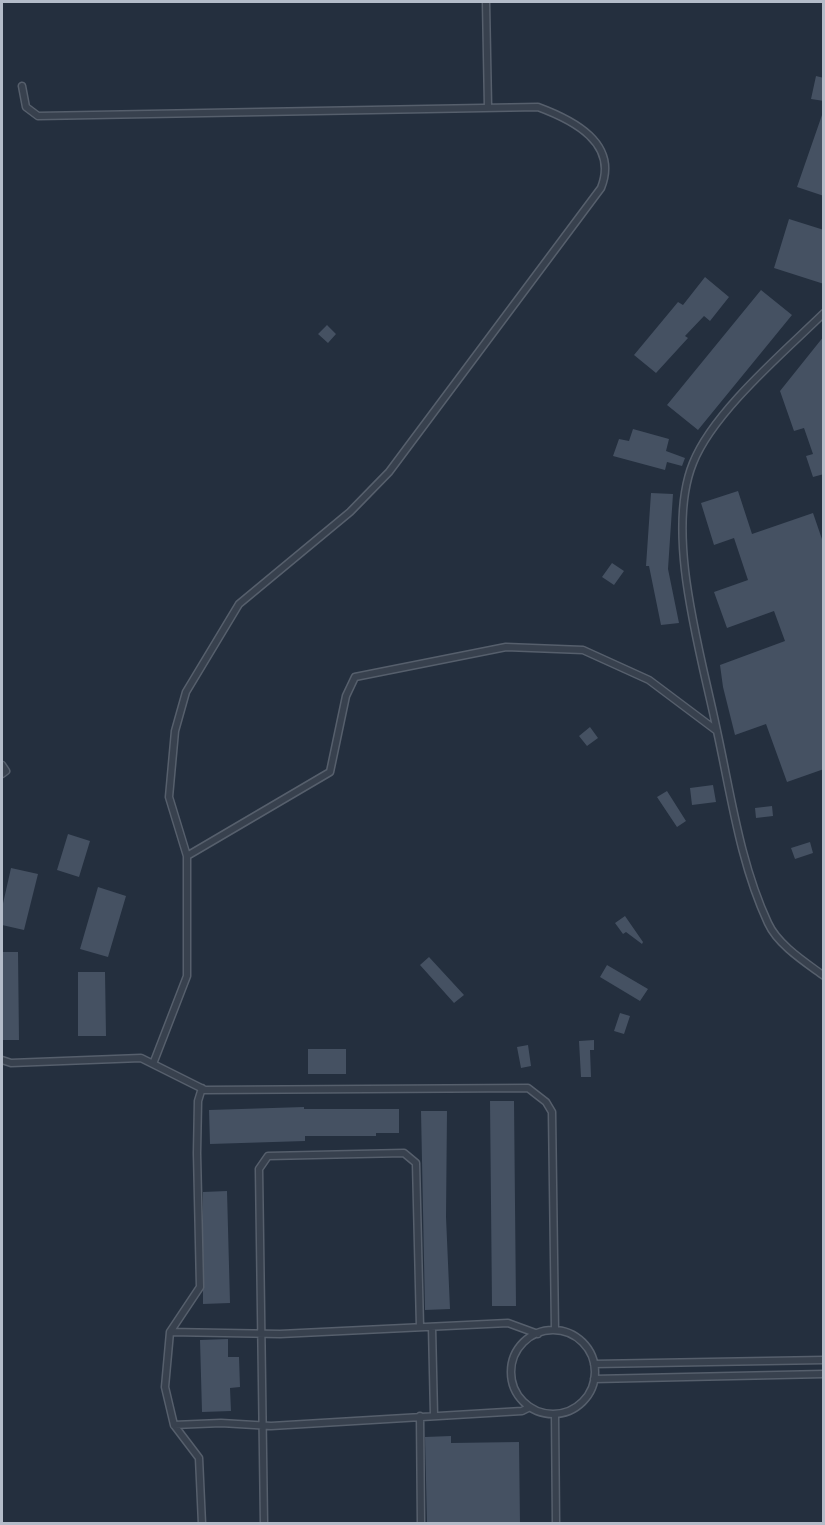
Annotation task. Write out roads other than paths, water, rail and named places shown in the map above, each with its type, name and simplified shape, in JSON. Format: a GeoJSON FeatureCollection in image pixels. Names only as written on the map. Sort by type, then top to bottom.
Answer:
{"type":"FeatureCollection","features":[{"type":"Feature","properties":{"kind":"lane"},"geometry":{"type":"LineString","coordinates":[[486,2],[488,108]]}},
{"type":"Feature","properties":{"kind":"lane"},"geometry":{"type":"LineString","coordinates":[[22,86],[26,107],[38,116],[538,107],[562,115],[593,137],[600,148],[606,174],[601,188],[388,472],[350,512],[239,604],[186,692],[174,731],[169,797],[187,856],[188,976],[153,1064]]}},
{"type":"Feature","properties":{"kind":"lane"},"geometry":{"type":"LineString","coordinates":[[824,313],[749,385],[710,434],[693,461],[685,488],[683,517],[690,600],[742,848],[769,926],[795,954],[824,976]]}},
{"type":"Feature","properties":{"kind":"lane"},"geometry":{"type":"LineString","coordinates":[[187,856],[330,772],[346,696],[355,677],[506,647],[583,650],[649,680],[717,731]]}},
{"type":"Feature","properties":{"kind":"lane"},"geometry":{"type":"LineString","coordinates":[[2,765],[6,771],[2,774]]}},
{"type":"Feature","properties":{"kind":"lane"},"geometry":{"type":"LineString","coordinates":[[2,1060],[11,1063],[141,1058],[202,1088],[528,1089],[536,1092],[552,1112],[555,1330]]}},
{"type":"Feature","properties":{"kind":"lane"},"geometry":{"type":"LineString","coordinates":[[202,1088],[198,1101],[197,1153],[200,1287],[170,1332],[165,1387],[174,1425],[199,1458],[202,1524]]}},
{"type":"Feature","properties":{"kind":"lane"},"geometry":{"type":"LineString","coordinates":[[264,1524],[259,1169],[268,1156],[404,1153],[416,1162],[420,1327]]}},
{"type":"Feature","properties":{"kind":"lane"},"geometry":{"type":"LineString","coordinates":[[170,1332],[261,1334],[508,1323],[537,1334]]}},
{"type":"Feature","properties":{"kind":"lane"},"geometry":{"type":"LineString","coordinates":[[432,1327],[434,1415]]}},
{"type":"Feature","properties":{"kind":"lane"},"geometry":{"type":"LineString","coordinates":[[555,1330],[572,1334],[583,1343],[594,1364],[594,1378],[588,1395],[580,1405],[555,1414],[542,1413],[530,1407],[520,1398],[511,1374],[513,1360],[520,1347],[537,1334],[555,1330]]}},
{"type":"Feature","properties":{"kind":"lane"},"geometry":{"type":"LineString","coordinates":[[594,1364],[824,1360]]}},
{"type":"Feature","properties":{"kind":"lane"},"geometry":{"type":"LineString","coordinates":[[594,1378],[824,1374]]}},
{"type":"Feature","properties":{"kind":"lane"},"geometry":{"type":"LineString","coordinates":[[174,1425],[221,1423],[263,1425],[522,1411],[530,1407]]}},
{"type":"Feature","properties":{"kind":"lane"},"geometry":{"type":"LineString","coordinates":[[555,1414],[556,1524]]}},
{"type":"Feature","properties":{"kind":"lane"},"geometry":{"type":"LineString","coordinates":[[420,1416],[421,1524]]}}]}
